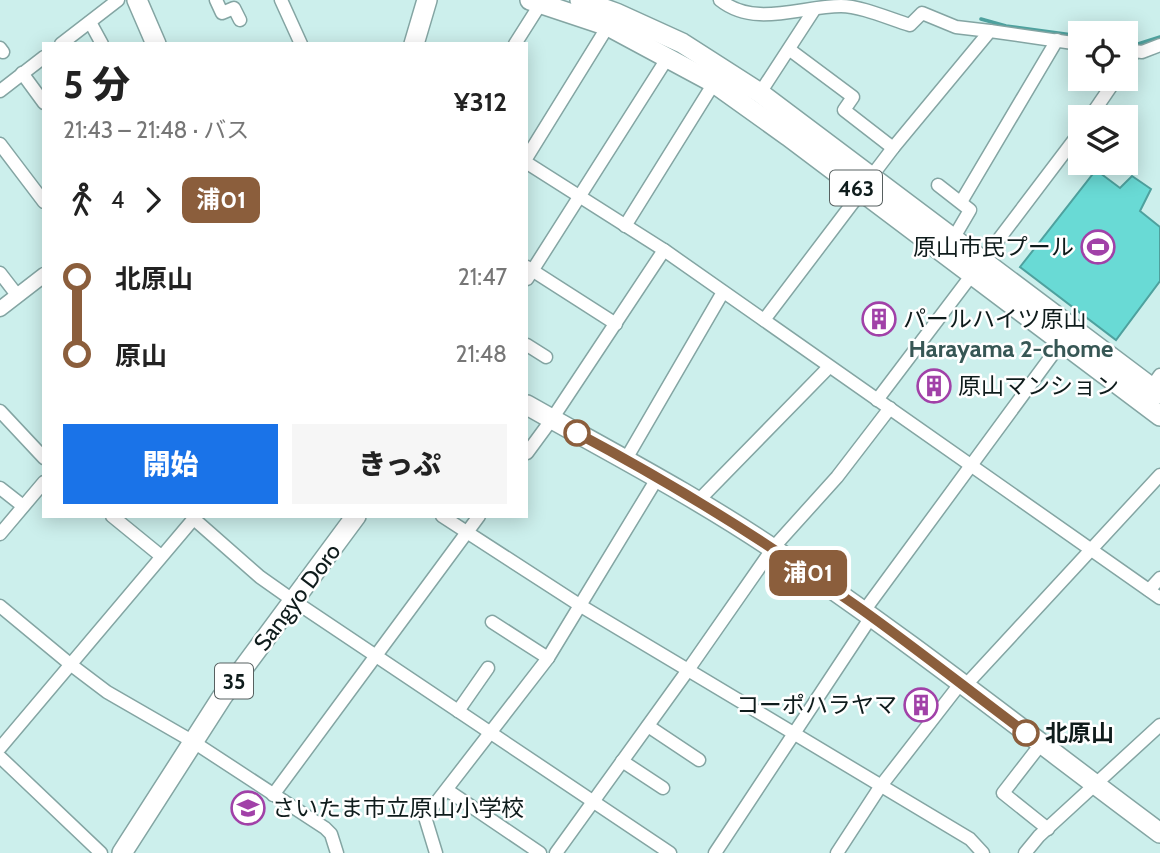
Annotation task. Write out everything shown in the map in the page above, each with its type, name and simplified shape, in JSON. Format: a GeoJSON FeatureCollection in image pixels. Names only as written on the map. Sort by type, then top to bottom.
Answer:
{"type":"FeatureCollection","features":[{"type":"Feature","properties":{"kind":"main road"},"geometry":{"type":"LineString","coordinates":[[137,0],[155,42]]}},
{"type":"Feature","properties":{"kind":"main road"},"geometry":{"type":"LineString","coordinates":[[415,42],[427,0]]}},
{"type":"Feature","properties":{"kind":"main road","name":"463"},"geometry":{"type":"LineString","coordinates":[[535,1],[608,26],[714,83],[866,185],[953,239],[976,268],[1061,343],[1153,389]]}},
{"type":"Feature","properties":{"kind":"main road","name":"463"},"geometry":{"type":"LineString","coordinates":[[592,2],[682,43],[760,93],[866,185],[976,268],[1153,389],[1160,416]]}},
{"type":"Feature","properties":{"kind":"main road"},"geometry":{"type":"LineString","coordinates":[[528,406],[698,500],[773,548],[867,614],[1160,833]]}},
{"type":"Feature","properties":{"kind":"main road","name":"Sangyo Doro"},"geometry":{"type":"LineString","coordinates":[[122,853],[222,697],[355,518]]}},
{"type":"Feature","properties":{"kind":"street"},"geometry":{"type":"LineString","coordinates":[[64,42],[118,0]]}},
{"type":"Feature","properties":{"kind":"street"},"geometry":{"type":"LineString","coordinates":[[216,0],[222,13],[234,8],[240,20]]}},
{"type":"Feature","properties":{"kind":"street"},"geometry":{"type":"LineString","coordinates":[[281,0],[300,42]]}},
{"type":"Feature","properties":{"kind":"street"},"geometry":{"type":"LineString","coordinates":[[720,0],[732,10],[760,14],[848,6],[910,24],[922,13],[956,27],[1068,42]]}},
{"type":"Feature","properties":{"kind":"street"},"geometry":{"type":"LineString","coordinates":[[516,42],[535,1]]}},
{"type":"Feature","properties":{"kind":"street"},"geometry":{"type":"LineString","coordinates":[[760,93],[814,10]]}},
{"type":"Feature","properties":{"kind":"street"},"geometry":{"type":"LineString","coordinates":[[90,22],[101,42]]}},
{"type":"Feature","properties":{"kind":"street"},"geometry":{"type":"LineString","coordinates":[[528,155],[608,26]]}},
{"type":"Feature","properties":{"kind":"street"},"geometry":{"type":"LineString","coordinates":[[764,320],[892,148],[990,31]]}},
{"type":"Feature","properties":{"kind":"street"},"geometry":{"type":"LineString","coordinates":[[961,202],[1057,40]]}},
{"type":"Feature","properties":{"kind":"street"},"geometry":{"type":"LineString","coordinates":[[1138,52],[1160,45]]}},
{"type":"Feature","properties":{"kind":"street"},"geometry":{"type":"LineString","coordinates":[[790,50],[853,97],[844,110],[892,148]]}},
{"type":"Feature","properties":{"kind":"street"},"geometry":{"type":"LineString","coordinates":[[616,324],[529,272],[580,197],[668,57]]}},
{"type":"Feature","properties":{"kind":"street"},"geometry":{"type":"LineString","coordinates":[[0,91],[42,58]]}},
{"type":"Feature","properties":{"kind":"street"},"geometry":{"type":"LineString","coordinates":[[22,73],[42,100]]}},
{"type":"Feature","properties":{"kind":"street"},"geometry":{"type":"LineString","coordinates":[[625,226],[714,83]]}},
{"type":"Feature","properties":{"kind":"street"},"geometry":{"type":"LineString","coordinates":[[0,144],[42,199]]}},
{"type":"Feature","properties":{"kind":"street"},"geometry":{"type":"LineString","coordinates":[[877,400],[1068,148]]}},
{"type":"Feature","properties":{"kind":"street"},"geometry":{"type":"LineString","coordinates":[[528,164],[664,250],[1155,594],[1160,579]]}},
{"type":"Feature","properties":{"kind":"street"},"geometry":{"type":"LineString","coordinates":[[938,185],[970,209],[953,239]]}},
{"type":"Feature","properties":{"kind":"street"},"geometry":{"type":"LineString","coordinates":[[528,452],[664,250]]}},
{"type":"Feature","properties":{"kind":"street"},"geometry":{"type":"LineString","coordinates":[[0,273],[17,295]]}},
{"type":"Feature","properties":{"kind":"street"},"geometry":{"type":"LineString","coordinates":[[0,309],[42,276]]}},
{"type":"Feature","properties":{"kind":"street"},"geometry":{"type":"LineString","coordinates":[[625,459],[723,292]]}},
{"type":"Feature","properties":{"kind":"street"},"geometry":{"type":"LineString","coordinates":[[715,853],[795,734],[867,614],[1061,343]]}},
{"type":"Feature","properties":{"kind":"street"},"geometry":{"type":"LineString","coordinates":[[528,346],[546,357]]}},
{"type":"Feature","properties":{"kind":"street"},"geometry":{"type":"LineString","coordinates":[[698,500],[830,368]]}},
{"type":"Feature","properties":{"kind":"street"},"geometry":{"type":"LineString","coordinates":[[556,853],[773,548],[837,477],[890,408]]}},
{"type":"Feature","properties":{"kind":"street"},"geometry":{"type":"LineString","coordinates":[[0,411],[42,456]]}},
{"type":"Feature","properties":{"kind":"street"},"geometry":{"type":"LineString","coordinates":[[837,853],[880,787],[962,685],[1160,475]]}},
{"type":"Feature","properties":{"kind":"street"},"geometry":{"type":"LineString","coordinates":[[436,853],[425,817],[548,659],[658,477]]}},
{"type":"Feature","properties":{"kind":"street"},"geometry":{"type":"LineString","coordinates":[[0,534],[42,484]]}},
{"type":"Feature","properties":{"kind":"street"},"geometry":{"type":"LineString","coordinates":[[0,488],[23,506]]}},
{"type":"Feature","properties":{"kind":"street"},"geometry":{"type":"LineString","coordinates":[[114,518],[161,556]]}},
{"type":"Feature","properties":{"kind":"street"},"geometry":{"type":"LineString","coordinates":[[0,748],[195,518],[261,577],[294,601],[670,853]]}},
{"type":"Feature","properties":{"kind":"street"},"geometry":{"type":"LineString","coordinates":[[445,518],[581,606],[970,839],[983,853]]}},
{"type":"Feature","properties":{"kind":"street"},"geometry":{"type":"LineString","coordinates":[[273,795],[478,518]]}},
{"type":"Feature","properties":{"kind":"street"},"geometry":{"type":"LineString","coordinates":[[0,606],[107,692],[192,741],[325,828],[331,834],[337,853]]}},
{"type":"Feature","properties":{"kind":"street"},"geometry":{"type":"LineString","coordinates":[[492,622],[548,659]]}},
{"type":"Feature","properties":{"kind":"street"},"geometry":{"type":"LineString","coordinates":[[458,711],[488,668]]}},
{"type":"Feature","properties":{"kind":"street"},"geometry":{"type":"LineString","coordinates":[[1025,853],[1048,828],[1160,725]]}},
{"type":"Feature","properties":{"kind":"street"},"geometry":{"type":"LineString","coordinates":[[648,726],[699,761]]}},
{"type":"Feature","properties":{"kind":"street"},"geometry":{"type":"LineString","coordinates":[[1041,744],[1003,793],[1048,828]]}},
{"type":"Feature","properties":{"kind":"street"},"geometry":{"type":"LineString","coordinates":[[0,757],[101,853]]}},
{"type":"Feature","properties":{"kind":"street"},"geometry":{"type":"LineString","coordinates":[[622,761],[663,788]]}},
{"type":"Feature","properties":{"kind":"street"},"geometry":{"type":"LineString","coordinates":[[447,790],[540,853]]}},
{"type":"Feature","properties":{"kind":"water","name":"原山市民プール"},"geometry":{"type":"Polygon","coordinates":[[[1092,175],[1103,175],[1120,188],[1132,176],[1151,189],[1140,211],[1160,227],[1160,281],[1116,340],[1020,267],[1092,175]]]}},
{"type":"Feature","properties":{"kind":"waterway"},"geometry":{"type":"LineString","coordinates":[[981,19],[1006,26],[1068,34]]}},
{"type":"Feature","properties":{"kind":"waterway"},"geometry":{"type":"LineString","coordinates":[[1138,44],[1160,37]]}},
{"type":"Feature","properties":{"kind":"bus line","name":"浦01"},"geometry":{"type":"LineString","coordinates":[[577,433],[698,500],[773,548],[864,611],[1026,733]]}},
{"type":"Feature","properties":{"kind":"place","name":"原山市民プール"},"geometry":{"type":"Point","coordinates":[1098,247]}},
{"type":"Feature","properties":{"kind":"place","name":"パールハイツ原山"},"geometry":{"type":"Point","coordinates":[879,319]}},
{"type":"Feature","properties":{"kind":"place","name":"原山マンション"},"geometry":{"type":"Point","coordinates":[934,386]}},
{"type":"Feature","properties":{"kind":"place","name":"コーポハラヤマ"},"geometry":{"type":"Point","coordinates":[921,705]}},
{"type":"Feature","properties":{"kind":"place","name":"北原山"},"geometry":{"type":"Point","coordinates":[1026,733]}},
{"type":"Feature","properties":{"kind":"place","name":"さいたま市立原山小学校"},"geometry":{"type":"Point","coordinates":[248,808]}},
{"type":"Feature","properties":{"kind":"district","name":"Harayama 2-chome"},"geometry":{"type":"Point","coordinates":[1011,348]}}]}
